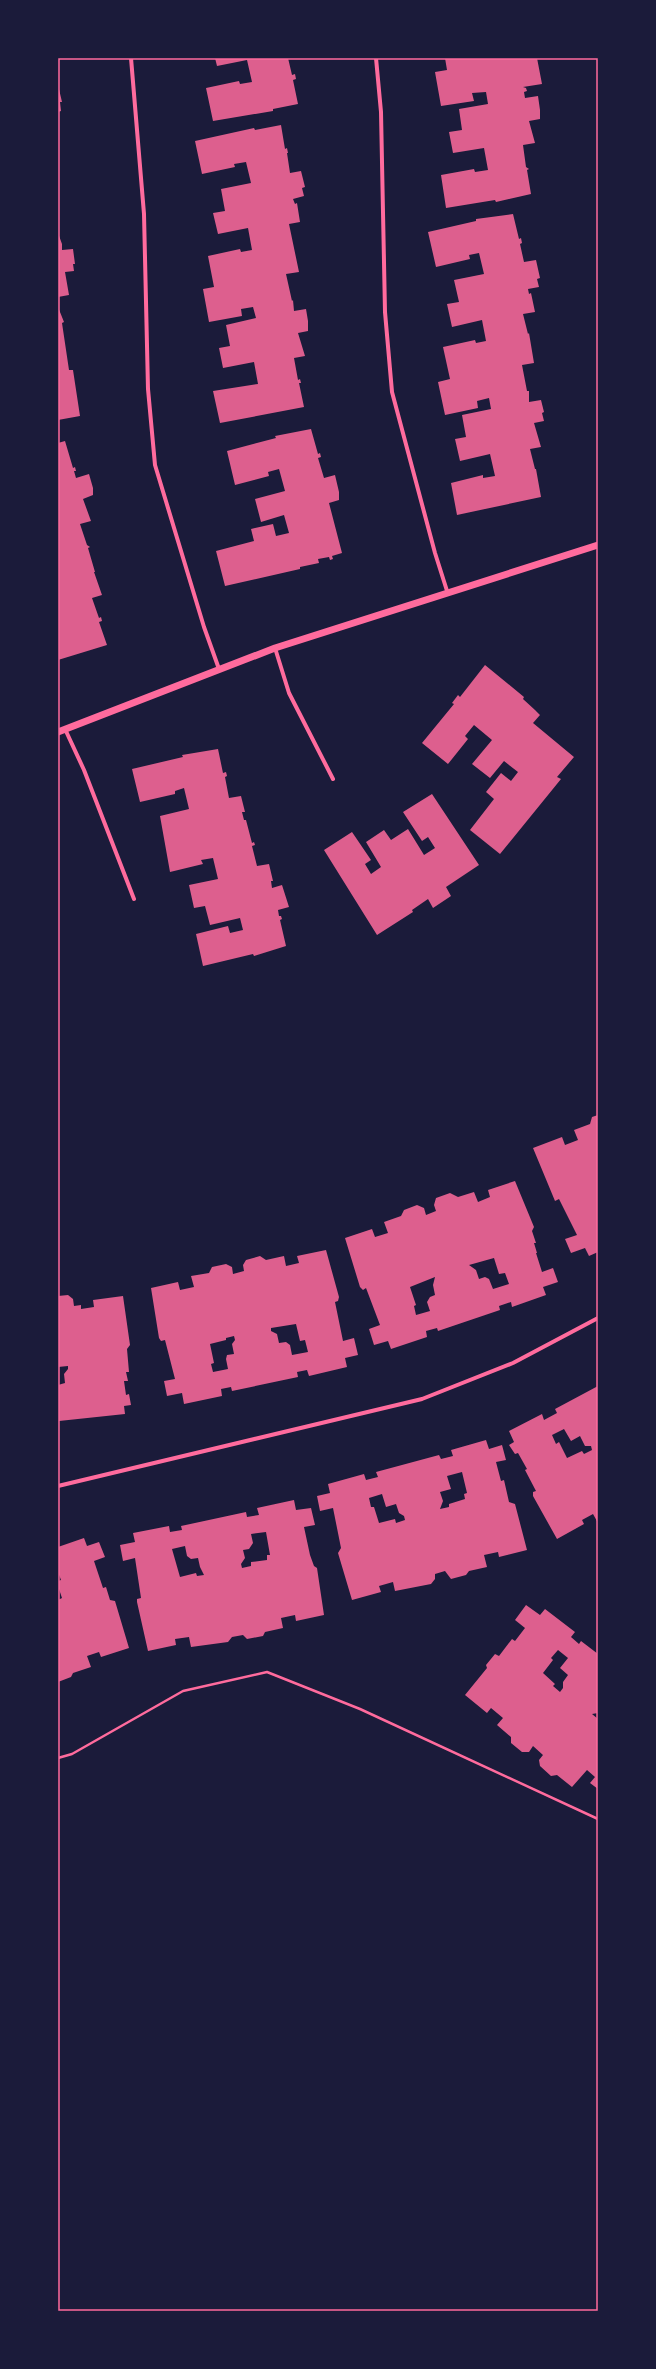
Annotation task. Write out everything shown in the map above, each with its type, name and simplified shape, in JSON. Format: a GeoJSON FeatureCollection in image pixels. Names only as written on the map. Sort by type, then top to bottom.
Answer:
{"type":"FeatureCollection","features":[{"type":"Feature","properties":{"kind":"street"},"geometry":{"type":"LineString","coordinates":[[131,58],[144,214],[148,389],[155,465],[204,626],[219,669]]}},
{"type":"Feature","properties":{"kind":"street"},"geometry":{"type":"LineString","coordinates":[[376,58],[381,112],[385,312],[392,392],[435,553],[449,594]]}},
{"type":"Feature","properties":{"kind":"street"},"geometry":{"type":"LineString","coordinates":[[134,899],[84,770],[61,731],[275,648],[449,594],[598,545]]}},
{"type":"Feature","properties":{"kind":"street"},"geometry":{"type":"LineString","coordinates":[[275,648],[289,693],[333,779]]}},
{"type":"Feature","properties":{"kind":"street"},"geometry":{"type":"LineString","coordinates":[[58,1486],[422,1399],[513,1363],[598,1318]]}},
{"type":"Feature","properties":{"kind":"path"},"geometry":{"type":"LineString","coordinates":[[58,1758],[72,1754],[184,1691],[267,1672],[360,1709],[598,1819]]}},
{"type":"Feature","properties":{"kind":"building"},"geometry":{"type":"Polygon","coordinates":[[[215,58],[288,58],[292,75],[295,74],[296,79],[293,80],[298,104],[273,109],[273,111],[213,121],[206,88],[239,81],[240,84],[252,82],[247,60],[217,66],[215,58]]]}},
{"type":"Feature","properties":{"kind":"building"},"geometry":{"type":"Polygon","coordinates":[[[445,58],[537,58],[542,84],[523,87],[526,88],[527,91],[524,92],[525,98],[538,96],[540,110],[540,119],[529,121],[535,143],[523,145],[526,167],[529,169],[527,170],[531,194],[496,202],[495,200],[446,208],[441,175],[474,169],[475,172],[488,170],[484,148],[453,153],[449,132],[462,130],[459,109],[488,104],[486,92],[472,93],[474,101],[441,106],[435,72],[447,70],[445,58]]]}},
{"type":"Feature","properties":{"kind":"building"},"geometry":{"type":"Polygon","coordinates":[[[58,85],[62,102],[60,102],[61,111],[58,112],[58,85]]]}},
{"type":"Feature","properties":{"kind":"building"},"geometry":{"type":"Polygon","coordinates":[[[281,125],[285,149],[287,148],[288,153],[290,173],[301,171],[305,187],[302,188],[304,196],[293,199],[295,204],[297,203],[300,222],[289,224],[299,272],[286,274],[292,301],[293,300],[294,311],[306,309],[308,321],[308,331],[298,333],[305,356],[294,358],[298,380],[300,379],[301,383],[299,383],[304,407],[220,423],[213,391],[258,384],[254,362],[223,368],[219,348],[230,346],[226,325],[256,318],[253,307],[241,309],[242,316],[209,322],[203,289],[214,287],[208,256],[240,249],[241,252],[252,250],[248,228],[218,234],[213,213],[225,211],[221,189],[251,183],[246,162],[234,164],[235,167],[202,174],[195,141],[254,128],[255,130],[281,125]]]}},
{"type":"Feature","properties":{"kind":"building"},"geometry":{"type":"Polygon","coordinates":[[[513,214],[519,239],[521,238],[522,243],[520,244],[524,262],[536,260],[540,278],[537,279],[539,287],[528,289],[529,294],[531,293],[535,312],[523,314],[528,334],[529,333],[534,363],[522,365],[527,391],[529,391],[529,402],[541,400],[544,412],[542,413],[544,421],[534,423],[541,447],[530,449],[536,469],[541,497],[457,515],[451,483],[483,475],[483,478],[495,476],[490,454],[460,461],[455,439],[466,437],[462,415],[491,409],[489,398],[477,401],[478,408],[445,415],[438,382],[450,379],[443,347],[475,340],[476,343],[486,341],[482,320],[452,327],[447,304],[459,302],[454,280],[484,274],[479,253],[469,255],[470,259],[436,267],[428,232],[476,221],[476,219],[513,214]]]}},
{"type":"Feature","properties":{"kind":"building"},"geometry":{"type":"Polygon","coordinates":[[[58,233],[62,244],[62,250],[73,249],[75,264],[73,264],[74,271],[65,272],[69,295],[58,297],[58,233]]]}},
{"type":"Feature","properties":{"kind":"building"},"geometry":{"type":"Polygon","coordinates":[[[58,307],[64,322],[62,323],[69,370],[73,370],[80,416],[58,420],[58,307]]]}},
{"type":"Feature","properties":{"kind":"building"},"geometry":{"type":"Polygon","coordinates":[[[311,429],[318,454],[320,453],[321,457],[318,458],[324,478],[335,475],[339,492],[339,500],[329,503],[342,553],[332,556],[333,559],[330,560],[329,557],[318,559],[319,563],[300,567],[300,569],[225,586],[216,551],[254,541],[251,529],[273,524],[276,536],[289,533],[284,515],[261,522],[255,499],[285,491],[279,469],[268,472],[269,476],[235,485],[227,451],[276,438],[275,436],[311,429]]]}},
{"type":"Feature","properties":{"kind":"building"},"geometry":{"type":"Polygon","coordinates":[[[65,441],[73,468],[75,467],[76,471],[74,471],[76,478],[89,474],[93,488],[93,495],[83,499],[91,521],[80,524],[87,545],[90,547],[88,548],[94,572],[102,595],[92,598],[99,618],[101,617],[102,621],[99,622],[107,645],[58,660],[58,443],[65,441]]]}},
{"type":"Feature","properties":{"kind":"building"},"geometry":{"type":"Polygon","coordinates":[[[485,665],[524,697],[523,699],[540,715],[533,723],[574,757],[557,777],[561,779],[500,854],[470,830],[494,799],[486,792],[501,773],[511,781],[518,772],[504,761],[490,778],[472,764],[492,740],[474,725],[465,736],[468,739],[448,764],[422,743],[454,704],[452,703],[458,695],[460,697],[485,665]]]}},
{"type":"Feature","properties":{"kind":"building"},"geometry":{"type":"Polygon","coordinates":[[[218,749],[223,773],[226,772],[227,776],[225,777],[229,798],[241,796],[245,812],[242,812],[244,820],[246,820],[252,843],[254,842],[255,845],[252,846],[257,866],[269,864],[273,881],[271,881],[272,888],[282,885],[289,907],[278,910],[279,916],[281,916],[282,919],[280,920],[286,946],[254,956],[253,954],[203,966],[196,934],[228,926],[230,933],[243,930],[240,918],[210,925],[205,906],[194,908],[189,885],[218,879],[213,858],[201,860],[203,864],[170,872],[160,816],[189,809],[184,788],[175,791],[175,794],[140,802],[132,769],[183,757],[182,755],[218,749]]]}},
{"type":"Feature","properties":{"kind":"building"},"geometry":{"type":"Polygon","coordinates":[[[432,794],[479,865],[446,887],[451,896],[433,908],[428,899],[412,910],[413,912],[377,935],[324,850],[352,832],[371,860],[365,864],[371,874],[381,867],[366,842],[384,830],[391,840],[408,829],[424,855],[435,848],[428,837],[422,841],[403,812],[432,794]]]}},
{"type":"Feature","properties":{"kind":"building"},"geometry":{"type":"Polygon","coordinates":[[[598,1115],[598,1252],[589,1256],[585,1248],[571,1253],[565,1239],[577,1235],[559,1199],[555,1201],[533,1148],[562,1137],[565,1145],[578,1140],[574,1130],[590,1124],[592,1117],[598,1115]]]}},
{"type":"Feature","properties":{"kind":"building"},"geometry":{"type":"Polygon","coordinates":[[[515,1181],[534,1227],[532,1231],[536,1243],[534,1243],[542,1272],[553,1268],[558,1282],[543,1287],[546,1295],[512,1307],[511,1302],[499,1306],[500,1310],[438,1331],[437,1328],[426,1331],[427,1337],[391,1349],[388,1341],[374,1345],[369,1329],[380,1325],[366,1288],[363,1290],[360,1287],[345,1238],[372,1229],[375,1237],[388,1233],[384,1222],[401,1216],[404,1210],[417,1205],[424,1208],[426,1215],[436,1211],[434,1205],[436,1198],[450,1193],[458,1197],[474,1192],[478,1202],[490,1197],[488,1190],[515,1181]],[[494,1258],[469,1265],[476,1270],[479,1279],[485,1277],[489,1279],[493,1289],[509,1284],[505,1273],[499,1274],[494,1258]],[[435,1277],[410,1287],[416,1305],[414,1306],[416,1315],[430,1311],[427,1302],[430,1297],[435,1295],[433,1285],[435,1277]]]}},
{"type":"Feature","properties":{"kind":"building"},"geometry":{"type":"Polygon","coordinates":[[[326,1250],[339,1297],[338,1301],[335,1302],[343,1341],[354,1338],[358,1355],[345,1358],[347,1367],[309,1376],[307,1370],[297,1372],[298,1377],[232,1391],[231,1387],[221,1389],[222,1396],[184,1404],[182,1393],[167,1396],[164,1381],[175,1379],[165,1340],[161,1341],[159,1338],[151,1288],[178,1282],[180,1290],[194,1287],[191,1276],[209,1273],[212,1267],[226,1264],[232,1267],[233,1274],[244,1271],[243,1265],[246,1260],[260,1256],[266,1260],[284,1256],[286,1266],[299,1263],[297,1256],[326,1250]],[[296,1324],[271,1328],[271,1331],[277,1334],[279,1343],[286,1342],[290,1345],[292,1355],[308,1352],[305,1340],[300,1341],[296,1324]],[[234,1336],[226,1338],[226,1340],[210,1344],[214,1363],[211,1364],[213,1372],[228,1369],[226,1359],[227,1355],[234,1354],[232,1344],[235,1340],[234,1336]]]}},
{"type":"Feature","properties":{"kind":"building"},"geometry":{"type":"Polygon","coordinates":[[[68,1295],[73,1299],[74,1306],[81,1305],[81,1309],[94,1307],[93,1300],[123,1296],[130,1345],[127,1349],[129,1372],[126,1372],[128,1381],[124,1381],[126,1395],[129,1394],[131,1405],[124,1406],[125,1414],[59,1421],[58,1385],[65,1383],[64,1374],[68,1369],[68,1366],[58,1367],[58,1296],[68,1295]]]}},
{"type":"Feature","properties":{"kind":"building"},"geometry":{"type":"Polygon","coordinates":[[[598,1386],[598,1523],[593,1514],[582,1520],[584,1524],[557,1539],[533,1496],[533,1492],[536,1491],[525,1470],[527,1469],[518,1453],[515,1454],[509,1445],[514,1442],[509,1431],[542,1414],[544,1420],[557,1413],[555,1409],[598,1386]],[[564,1429],[552,1435],[556,1444],[559,1442],[567,1458],[582,1451],[584,1454],[592,1450],[591,1446],[585,1446],[580,1436],[571,1441],[564,1429]]]}},
{"type":"Feature","properties":{"kind":"building"},"geometry":{"type":"Polygon","coordinates":[[[486,1440],[489,1449],[502,1445],[506,1460],[496,1462],[501,1481],[504,1480],[509,1502],[515,1504],[527,1550],[499,1557],[498,1552],[484,1555],[487,1567],[469,1571],[466,1575],[451,1579],[445,1571],[435,1574],[435,1579],[431,1584],[395,1591],[393,1582],[379,1586],[381,1592],[352,1600],[338,1553],[341,1548],[333,1508],[320,1511],[317,1496],[330,1493],[328,1484],[364,1474],[366,1480],[378,1477],[376,1472],[439,1455],[441,1459],[453,1456],[451,1450],[486,1440]],[[462,1472],[447,1476],[451,1489],[440,1492],[443,1501],[440,1509],[449,1507],[449,1504],[465,1499],[464,1494],[467,1493],[462,1472]],[[382,1494],[369,1498],[371,1507],[374,1507],[379,1523],[395,1519],[396,1523],[405,1520],[404,1516],[399,1513],[396,1504],[386,1507],[382,1494]]]}},
{"type":"Feature","properties":{"kind":"building"},"geometry":{"type":"Polygon","coordinates":[[[294,1500],[296,1510],[311,1508],[315,1525],[304,1527],[310,1555],[314,1566],[317,1568],[324,1615],[296,1621],[295,1615],[281,1618],[283,1628],[265,1632],[263,1636],[247,1639],[243,1635],[232,1637],[228,1642],[191,1647],[189,1637],[175,1639],[176,1645],[148,1651],[137,1602],[137,1599],[141,1598],[135,1558],[123,1561],[120,1545],[135,1542],[133,1533],[169,1526],[170,1532],[182,1530],[181,1526],[246,1512],[247,1517],[259,1515],[257,1508],[294,1500]],[[266,1532],[251,1534],[253,1543],[249,1549],[243,1550],[245,1558],[241,1564],[242,1568],[251,1566],[251,1562],[267,1560],[267,1555],[270,1555],[266,1532]],[[185,1546],[172,1549],[180,1577],[196,1573],[197,1576],[204,1575],[198,1558],[191,1559],[187,1556],[185,1546]]]}},
{"type":"Feature","properties":{"kind":"building"},"geometry":{"type":"Polygon","coordinates":[[[84,1538],[87,1546],[99,1542],[105,1557],[94,1561],[103,1588],[106,1587],[110,1600],[115,1601],[129,1648],[101,1657],[99,1652],[87,1656],[91,1667],[73,1673],[71,1677],[58,1682],[58,1600],[62,1598],[58,1586],[58,1581],[61,1580],[58,1572],[58,1547],[84,1538]]]}},
{"type":"Feature","properties":{"kind":"building"},"geometry":{"type":"Polygon","coordinates":[[[526,1605],[540,1615],[545,1609],[575,1632],[571,1637],[579,1644],[581,1641],[598,1654],[598,1713],[592,1714],[598,1719],[598,1789],[590,1783],[595,1777],[587,1770],[572,1787],[557,1775],[551,1776],[540,1766],[539,1760],[543,1755],[533,1746],[529,1752],[522,1752],[511,1743],[511,1737],[497,1725],[503,1718],[491,1708],[487,1713],[465,1695],[487,1668],[486,1665],[495,1654],[499,1656],[512,1639],[515,1641],[525,1628],[515,1620],[526,1605]],[[558,1650],[551,1658],[553,1660],[543,1673],[555,1684],[553,1686],[560,1692],[563,1688],[563,1682],[568,1675],[560,1668],[568,1658],[558,1650]]]}}]}
